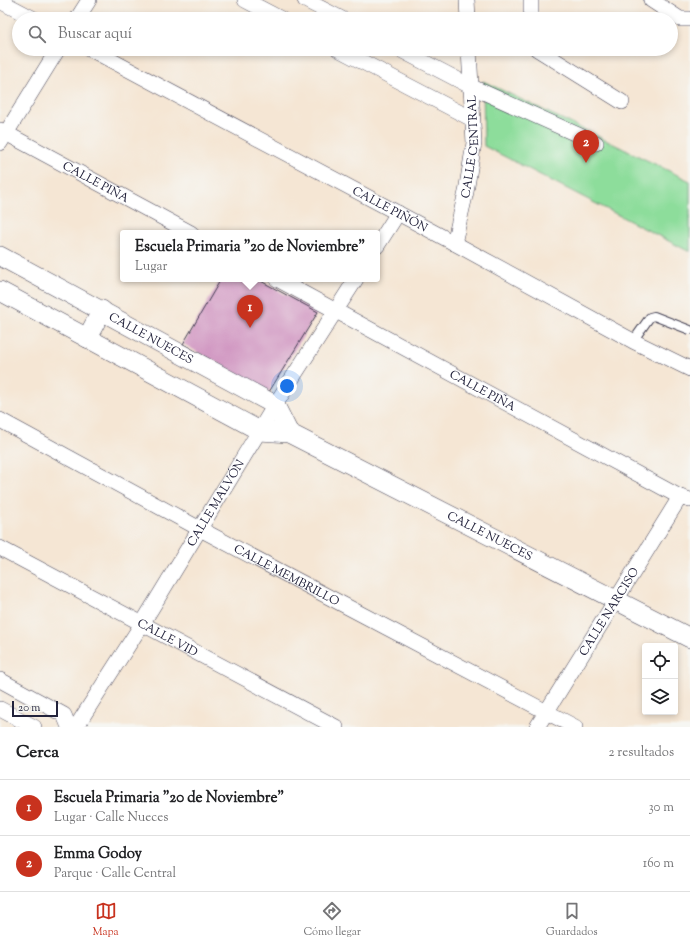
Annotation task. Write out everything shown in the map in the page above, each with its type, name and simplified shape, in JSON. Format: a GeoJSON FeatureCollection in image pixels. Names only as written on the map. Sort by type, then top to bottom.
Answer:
{"type":"FeatureCollection","features":[{"type":"Feature","properties":{"kind":"street"},"geometry":{"type":"LineString","coordinates":[[81,12],[89,0]]}},
{"type":"Feature","properties":{"kind":"street"},"geometry":{"type":"LineString","coordinates":[[245,0],[268,12]]}},
{"type":"Feature","properties":{"kind":"street"},"geometry":{"type":"LineString","coordinates":[[305,0],[328,12]]}},
{"type":"Feature","properties":{"kind":"street"},"geometry":{"type":"LineString","coordinates":[[467,0],[468,12]]}},
{"type":"Feature","properties":{"kind":"street"},"geometry":{"type":"LineString","coordinates":[[531,0],[531,12]]}},
{"type":"Feature","properties":{"kind":"street"},"geometry":{"type":"LineString","coordinates":[[650,0],[669,12]]}},
{"type":"Feature","properties":{"kind":"street"},"geometry":{"type":"LineString","coordinates":[[0,1],[21,12]]}},
{"type":"Feature","properties":{"kind":"street"},"geometry":{"type":"LineString","coordinates":[[678,18],[690,19]]}},
{"type":"Feature","properties":{"kind":"street"},"geometry":{"type":"LineString","coordinates":[[2,136],[53,56]]}},
{"type":"Feature","properties":{"kind":"street","name":"CALLE PIÑÓN"},"geometry":{"type":"LineString","coordinates":[[103,56],[454,243],[633,341],[690,369]]}},
{"type":"Feature","properties":{"kind":"street"},"geometry":{"type":"LineString","coordinates":[[351,56],[472,119]]}},
{"type":"Feature","properties":{"kind":"street"},"geometry":{"type":"LineString","coordinates":[[412,56],[470,86],[596,143]]}},
{"type":"Feature","properties":{"kind":"street","name":"CALLE CENTRAL"},"geometry":{"type":"LineString","coordinates":[[454,243],[466,192],[474,143],[469,56]]}},
{"type":"Feature","properties":{"kind":"street"},"geometry":{"type":"LineString","coordinates":[[548,56],[622,102]]}},
{"type":"Feature","properties":{"kind":"street","name":"CALLE PIÑA"},"geometry":{"type":"LineString","coordinates":[[2,136],[185,230]]}},
{"type":"Feature","properties":{"kind":"street"},"geometry":{"type":"LineString","coordinates":[[380,241],[398,213]]}},
{"type":"Feature","properties":{"kind":"street","name":"CALLE NUECES"},"geometry":{"type":"LineString","coordinates":[[0,256],[275,405]]}},
{"type":"Feature","properties":{"kind":"street","name":"CALLE PIÑA"},"geometry":{"type":"LineString","coordinates":[[283,282],[685,498]]}},
{"type":"Feature","properties":{"kind":"street","name":"CALLE MALVÓN"},"geometry":{"type":"LineString","coordinates":[[76,727],[142,624],[275,405],[354,282]]}},
{"type":"Feature","properties":{"kind":"street","name":"CALLE NUECES"},"geometry":{"type":"LineString","coordinates":[[0,291],[260,431],[290,433],[690,638]]}},
{"type":"Feature","properties":{"kind":"street"},"geometry":{"type":"LineString","coordinates":[[87,338],[102,310]]}},
{"type":"Feature","properties":{"kind":"street"},"geometry":{"type":"LineString","coordinates":[[275,405],[290,433]]}},
{"type":"Feature","properties":{"kind":"street","name":"CALLE MEMBRILLO"},"geometry":{"type":"LineString","coordinates":[[0,420],[200,529],[575,727]]}},
{"type":"Feature","properties":{"kind":"street","name":"CALLE NARCISO"},"geometry":{"type":"LineString","coordinates":[[537,727],[616,599],[685,498]]}},
{"type":"Feature","properties":{"kind":"street","name":"CALLE VID"},"geometry":{"type":"LineString","coordinates":[[0,548],[336,727]]}},
{"type":"Feature","properties":{"kind":"street"},"geometry":{"type":"LineString","coordinates":[[0,680],[64,715],[69,727]]}},
{"type":"Feature","properties":{"kind":"street"},"geometry":{"type":"LineString","coordinates":[[0,709],[34,727]]}},
{"type":"Feature","properties":{"kind":"lane"},"geometry":{"type":"LineString","coordinates":[[633,341],[650,317],[654,316],[690,330]]}},
{"type":"Feature","properties":{"kind":"green space"},"geometry":{"type":"Polygon","coordinates":[[[483,81],[690,181],[690,252],[484,146],[483,81]]]}},
{"type":"Feature","properties":{"kind":"building"},"geometry":{"type":"Polygon","coordinates":[[[219,282],[263,282],[318,312],[269,392],[183,344],[219,282]]]}},
{"type":"Feature","properties":{"kind":"place","name":"Emma Godoy"},"geometry":{"type":"Point","coordinates":[586,163]}},
{"type":"Feature","properties":{"kind":"place","name":"Escuela Primaria \"20 de Noviembre\""},"geometry":{"type":"Point","coordinates":[250,328]}}]}
